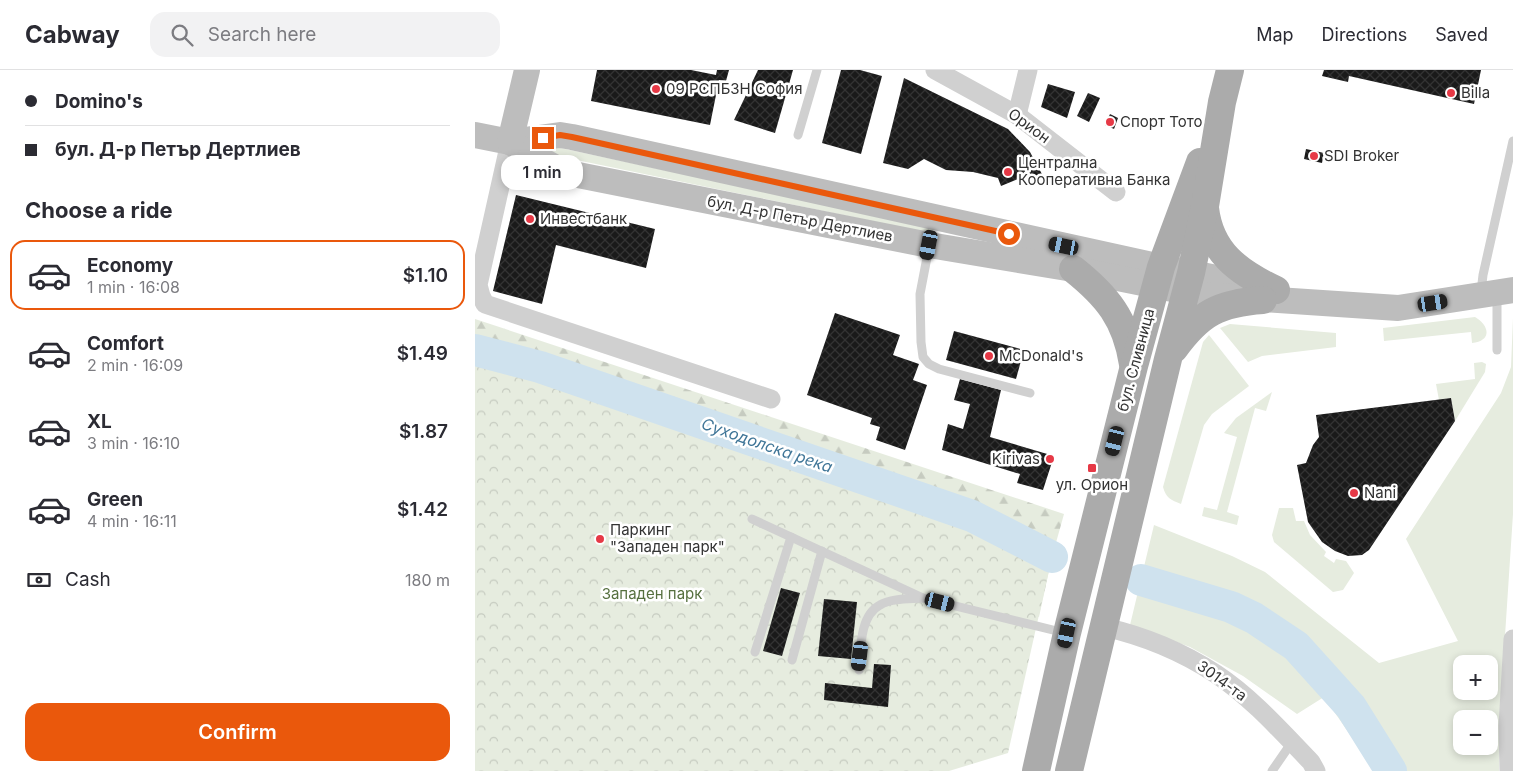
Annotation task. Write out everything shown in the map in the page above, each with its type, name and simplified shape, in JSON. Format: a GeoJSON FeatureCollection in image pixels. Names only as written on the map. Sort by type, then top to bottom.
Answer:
{"type":"FeatureCollection","features":[{"type":"Feature","properties":{"kind":"main road"},"geometry":{"type":"LineString","coordinates":[[510,142],[527,70]]}},
{"type":"Feature","properties":{"kind":"main road","name":"бул. Сливница"},"geometry":{"type":"LineString","coordinates":[[1069,771],[1168,359],[1189,282],[1205,206],[1222,102],[1230,70]]}},
{"type":"Feature","properties":{"kind":"main road","name":"бул. Сливница"},"geometry":{"type":"LineString","coordinates":[[1036,771],[1067,633],[1158,277],[1222,102]]}},
{"type":"Feature","properties":{"kind":"main road","name":"бул. Д-р Петър Дертлиев"},"geometry":{"type":"LineString","coordinates":[[475,135],[510,142],[563,172],[929,245],[1073,269],[1158,277],[1189,282],[1203,295],[1269,295],[1315,303],[1398,308],[1497,292]]}},
{"type":"Feature","properties":{"kind":"main road","name":"бул. Д-р Петър Дертлиев"},"geometry":{"type":"LineString","coordinates":[[510,142],[560,135],[572,137],[1158,277]]}},
{"type":"Feature","properties":{"kind":"main road"},"geometry":{"type":"LineString","coordinates":[[1205,206],[1210,230],[1225,256],[1269,295]]}},
{"type":"Feature","properties":{"kind":"main road"},"geometry":{"type":"LineString","coordinates":[[1073,269],[1094,286],[1114,310],[1128,339],[1134,366]]}},
{"type":"Feature","properties":{"kind":"main road"},"geometry":{"type":"LineString","coordinates":[[1168,359],[1188,331],[1213,311],[1229,304],[1269,295]]}},
{"type":"Feature","properties":{"kind":"street","name":"Орион"},"geometry":{"type":"LineString","coordinates":[[935,70],[1017,115],[1116,192]]}},
{"type":"Feature","properties":{"kind":"street"},"geometry":{"type":"LineString","coordinates":[[1017,115],[1028,70]]}},
{"type":"Feature","properties":{"kind":"street"},"geometry":{"type":"LineString","coordinates":[[510,142],[478,285],[485,304],[771,399]]}},
{"type":"Feature","properties":{"kind":"street","name":"3014-та"},"geometry":{"type":"LineString","coordinates":[[1104,627],[1135,634],[1176,651],[1217,674],[1267,716],[1311,762],[1316,771]]}},
{"type":"Feature","properties":{"kind":"street"},"geometry":{"type":"LineString","coordinates":[[1509,771],[1508,726],[1513,639]]}},
{"type":"Feature","properties":{"kind":"lane"},"geometry":{"type":"LineString","coordinates":[[798,134],[817,70]]}},
{"type":"Feature","properties":{"kind":"lane"},"geometry":{"type":"LineString","coordinates":[[1497,350],[1497,292],[1483,275],[1513,141]]}},
{"type":"Feature","properties":{"kind":"lane"},"geometry":{"type":"LineString","coordinates":[[929,245],[920,294],[920,326],[923,357],[929,364],[939,368],[1030,393]]}},
{"type":"Feature","properties":{"kind":"lane"},"geometry":{"type":"LineString","coordinates":[[752,519],[923,598],[1067,633]]}},
{"type":"Feature","properties":{"kind":"lane"},"geometry":{"type":"LineString","coordinates":[[755,652],[791,537]]}},
{"type":"Feature","properties":{"kind":"lane"},"geometry":{"type":"LineString","coordinates":[[792,660],[822,551]]}},
{"type":"Feature","properties":{"kind":"lane"},"geometry":{"type":"LineString","coordinates":[[859,670],[864,628],[869,614],[879,605],[894,601],[923,598]]}},
{"type":"Feature","properties":{"kind":"lane"},"geometry":{"type":"LineString","coordinates":[[1272,771],[1292,742]]}},
{"type":"Feature","properties":{"kind":"green space"},"geometry":{"type":"Polygon","coordinates":[[[542,144],[935,228],[930,233],[562,157],[542,144]]]}},
{"type":"Feature","properties":{"kind":"green space"},"geometry":{"type":"Polygon","coordinates":[[[1475,317],[1484,325],[1487,333],[1478,342],[1472,343],[1471,332],[1384,341],[1383,328],[1475,317]]]}},
{"type":"Feature","properties":{"kind":"green space"},"geometry":{"type":"Polygon","coordinates":[[[1513,318],[1513,514],[1499,727],[1499,771],[1375,771],[1324,697],[1297,714],[1243,676],[1190,647],[1130,625],[1154,525],[1232,556],[1265,572],[1379,663],[1458,641],[1406,539],[1501,393],[1511,367],[1513,318]]]}},
{"type":"Feature","properties":{"kind":"green space"},"geometry":{"type":"Polygon","coordinates":[[[475,319],[1064,514],[1052,557],[1039,617],[475,376],[475,319]]]}},
{"type":"Feature","properties":{"kind":"green space"},"geometry":{"type":"Polygon","coordinates":[[[1230,324],[1336,333],[1336,347],[1262,356],[1248,362],[1220,328],[1230,324]]]}},
{"type":"Feature","properties":{"kind":"green space"},"geometry":{"type":"Polygon","coordinates":[[[1209,335],[1249,386],[1212,414],[1204,425],[1181,504],[1169,498],[1163,487],[1203,342],[1209,335]]]}},
{"type":"Feature","properties":{"kind":"green space","name":"Западен парк"},"geometry":{"type":"Polygon","coordinates":[[[475,350],[540,367],[972,516],[1052,557],[1008,753],[949,771],[475,771],[475,350]]]}},
{"type":"Feature","properties":{"kind":"green space"},"geometry":{"type":"Polygon","coordinates":[[[1482,362],[1486,364],[1485,372],[1455,421],[1451,398],[1439,400],[1436,384],[1475,379],[1474,363],[1482,362]]]}},
{"type":"Feature","properties":{"kind":"green space"},"geometry":{"type":"Polygon","coordinates":[[[1272,392],[1266,411],[1255,408],[1227,512],[1239,516],[1237,525],[1202,516],[1204,507],[1217,510],[1237,437],[1224,433],[1236,418],[1272,392]]]}},
{"type":"Feature","properties":{"kind":"green space"},"geometry":{"type":"Polygon","coordinates":[[[1279,508],[1293,508],[1296,521],[1304,521],[1310,535],[1326,552],[1324,556],[1334,563],[1336,559],[1346,561],[1354,573],[1343,590],[1333,592],[1274,542],[1272,535],[1279,508]]]}},
{"type":"Feature","properties":{"kind":"building"},"geometry":{"type":"Polygon","coordinates":[[[597,70],[691,70],[716,75],[717,70],[729,70],[726,81],[719,80],[710,125],[591,101],[597,70]]]}},
{"type":"Feature","properties":{"kind":"building"},"geometry":{"type":"Polygon","coordinates":[[[758,70],[793,70],[775,133],[734,120],[758,70]]]}},
{"type":"Feature","properties":{"kind":"building"},"geometry":{"type":"Polygon","coordinates":[[[841,70],[860,70],[882,76],[861,154],[822,143],[841,70]]]}},
{"type":"Feature","properties":{"kind":"building","name":"Billa"},"geometry":{"type":"Polygon","coordinates":[[[1324,70],[1481,70],[1474,104],[1349,76],[1348,82],[1322,76],[1324,70]]]}},
{"type":"Feature","properties":{"kind":"building"},"geometry":{"type":"Polygon","coordinates":[[[904,78],[1008,129],[1030,152],[1043,176],[1040,186],[1018,179],[1001,186],[998,178],[973,172],[946,170],[924,159],[908,169],[883,163],[904,78]]]}},
{"type":"Feature","properties":{"kind":"building"},"geometry":{"type":"Polygon","coordinates":[[[1048,84],[1075,92],[1067,118],[1041,107],[1048,84]]]}},
{"type":"Feature","properties":{"kind":"building"},"geometry":{"type":"Polygon","coordinates":[[[1088,93],[1100,98],[1089,122],[1077,116],[1088,93]]]}},
{"type":"Feature","properties":{"kind":"building"},"geometry":{"type":"Polygon","coordinates":[[[1110,114],[1118,118],[1114,129],[1105,125],[1110,114]]]}},
{"type":"Feature","properties":{"kind":"building","name":"SDI Broker"},"geometry":{"type":"Polygon","coordinates":[[[1306,149],[1324,153],[1322,163],[1304,159],[1306,149]]]}},
{"type":"Feature","properties":{"kind":"building"},"geometry":{"type":"Polygon","coordinates":[[[516,195],[655,229],[646,268],[556,245],[542,304],[493,291],[516,195]]]}},
{"type":"Feature","properties":{"kind":"building"},"geometry":{"type":"Polygon","coordinates":[[[835,313],[900,335],[893,355],[919,364],[913,380],[927,385],[905,450],[876,440],[880,427],[870,424],[872,418],[807,395],[835,313]]]}},
{"type":"Feature","properties":{"kind":"building"},"geometry":{"type":"Polygon","coordinates":[[[954,331],[1024,350],[1016,379],[946,360],[954,331]]]}},
{"type":"Feature","properties":{"kind":"building"},"geometry":{"type":"Polygon","coordinates":[[[960,379],[1001,390],[990,437],[1054,456],[1043,490],[1017,483],[1020,474],[942,450],[948,424],[963,429],[970,404],[954,400],[960,379]]]}},
{"type":"Feature","properties":{"kind":"building","name":"Nani"},"geometry":{"type":"Polygon","coordinates":[[[1451,398],[1455,421],[1369,550],[1362,555],[1348,556],[1335,551],[1322,542],[1308,522],[1297,465],[1306,463],[1313,445],[1319,437],[1316,415],[1451,398]]]}},
{"type":"Feature","properties":{"kind":"building"},"geometry":{"type":"Polygon","coordinates":[[[781,588],[800,593],[782,656],[763,651],[781,588]]]}},
{"type":"Feature","properties":{"kind":"building"},"geometry":{"type":"Polygon","coordinates":[[[824,599],[857,602],[851,659],[818,656],[824,599]]]}},
{"type":"Feature","properties":{"kind":"building"},"geometry":{"type":"Polygon","coordinates":[[[874,664],[891,665],[888,707],[824,700],[825,683],[872,688],[874,664]]]}},
{"type":"Feature","properties":{"kind":"waterway","name":"Суходолска река"},"geometry":{"type":"LineString","coordinates":[[475,350],[540,367],[972,516],[1052,557]]}},
{"type":"Feature","properties":{"kind":"waterway","name":"Суходолска река"},"geometry":{"type":"LineString","coordinates":[[1141,580],[1231,607],[1254,618],[1296,646],[1351,707],[1391,771]]}},
{"type":"Feature","properties":{"kind":"place","name":"09 РСПБЗН София"},"geometry":{"type":"Point","coordinates":[656,89]}},
{"type":"Feature","properties":{"kind":"place","name":"Billa"},"geometry":{"type":"Point","coordinates":[1451,93]}},
{"type":"Feature","properties":{"kind":"place","name":"Спорт Тото"},"geometry":{"type":"Point","coordinates":[1110,122]}},
{"type":"Feature","properties":{"kind":"place","name":"SDI Broker"},"geometry":{"type":"Point","coordinates":[1314,156]}},
{"type":"Feature","properties":{"kind":"place","name":"Централна Кооперативна Банка"},"geometry":{"type":"Point","coordinates":[1008,172]}},
{"type":"Feature","properties":{"kind":"place","name":"Инвестбанк"},"geometry":{"type":"Point","coordinates":[530,219]}},
{"type":"Feature","properties":{"kind":"place","name":"McDonald's"},"geometry":{"type":"Point","coordinates":[989,356]}},
{"type":"Feature","properties":{"kind":"place","name":"Kirivas"},"geometry":{"type":"Point","coordinates":[1050,459]}},
{"type":"Feature","properties":{"kind":"place","name":"ул. Орион"},"geometry":{"type":"Point","coordinates":[1092,468]}},
{"type":"Feature","properties":{"kind":"place","name":"Nani"},"geometry":{"type":"Point","coordinates":[1354,493]}},
{"type":"Feature","properties":{"kind":"place","name":"Паркинг \"Западен парк\""},"geometry":{"type":"Point","coordinates":[600,539]}},
{"type":"Feature","properties":{"kind":"route"},"geometry":{"type":"LineString","coordinates":[[543,138],[560,135],[572,137],[1009,234]]}}]}
